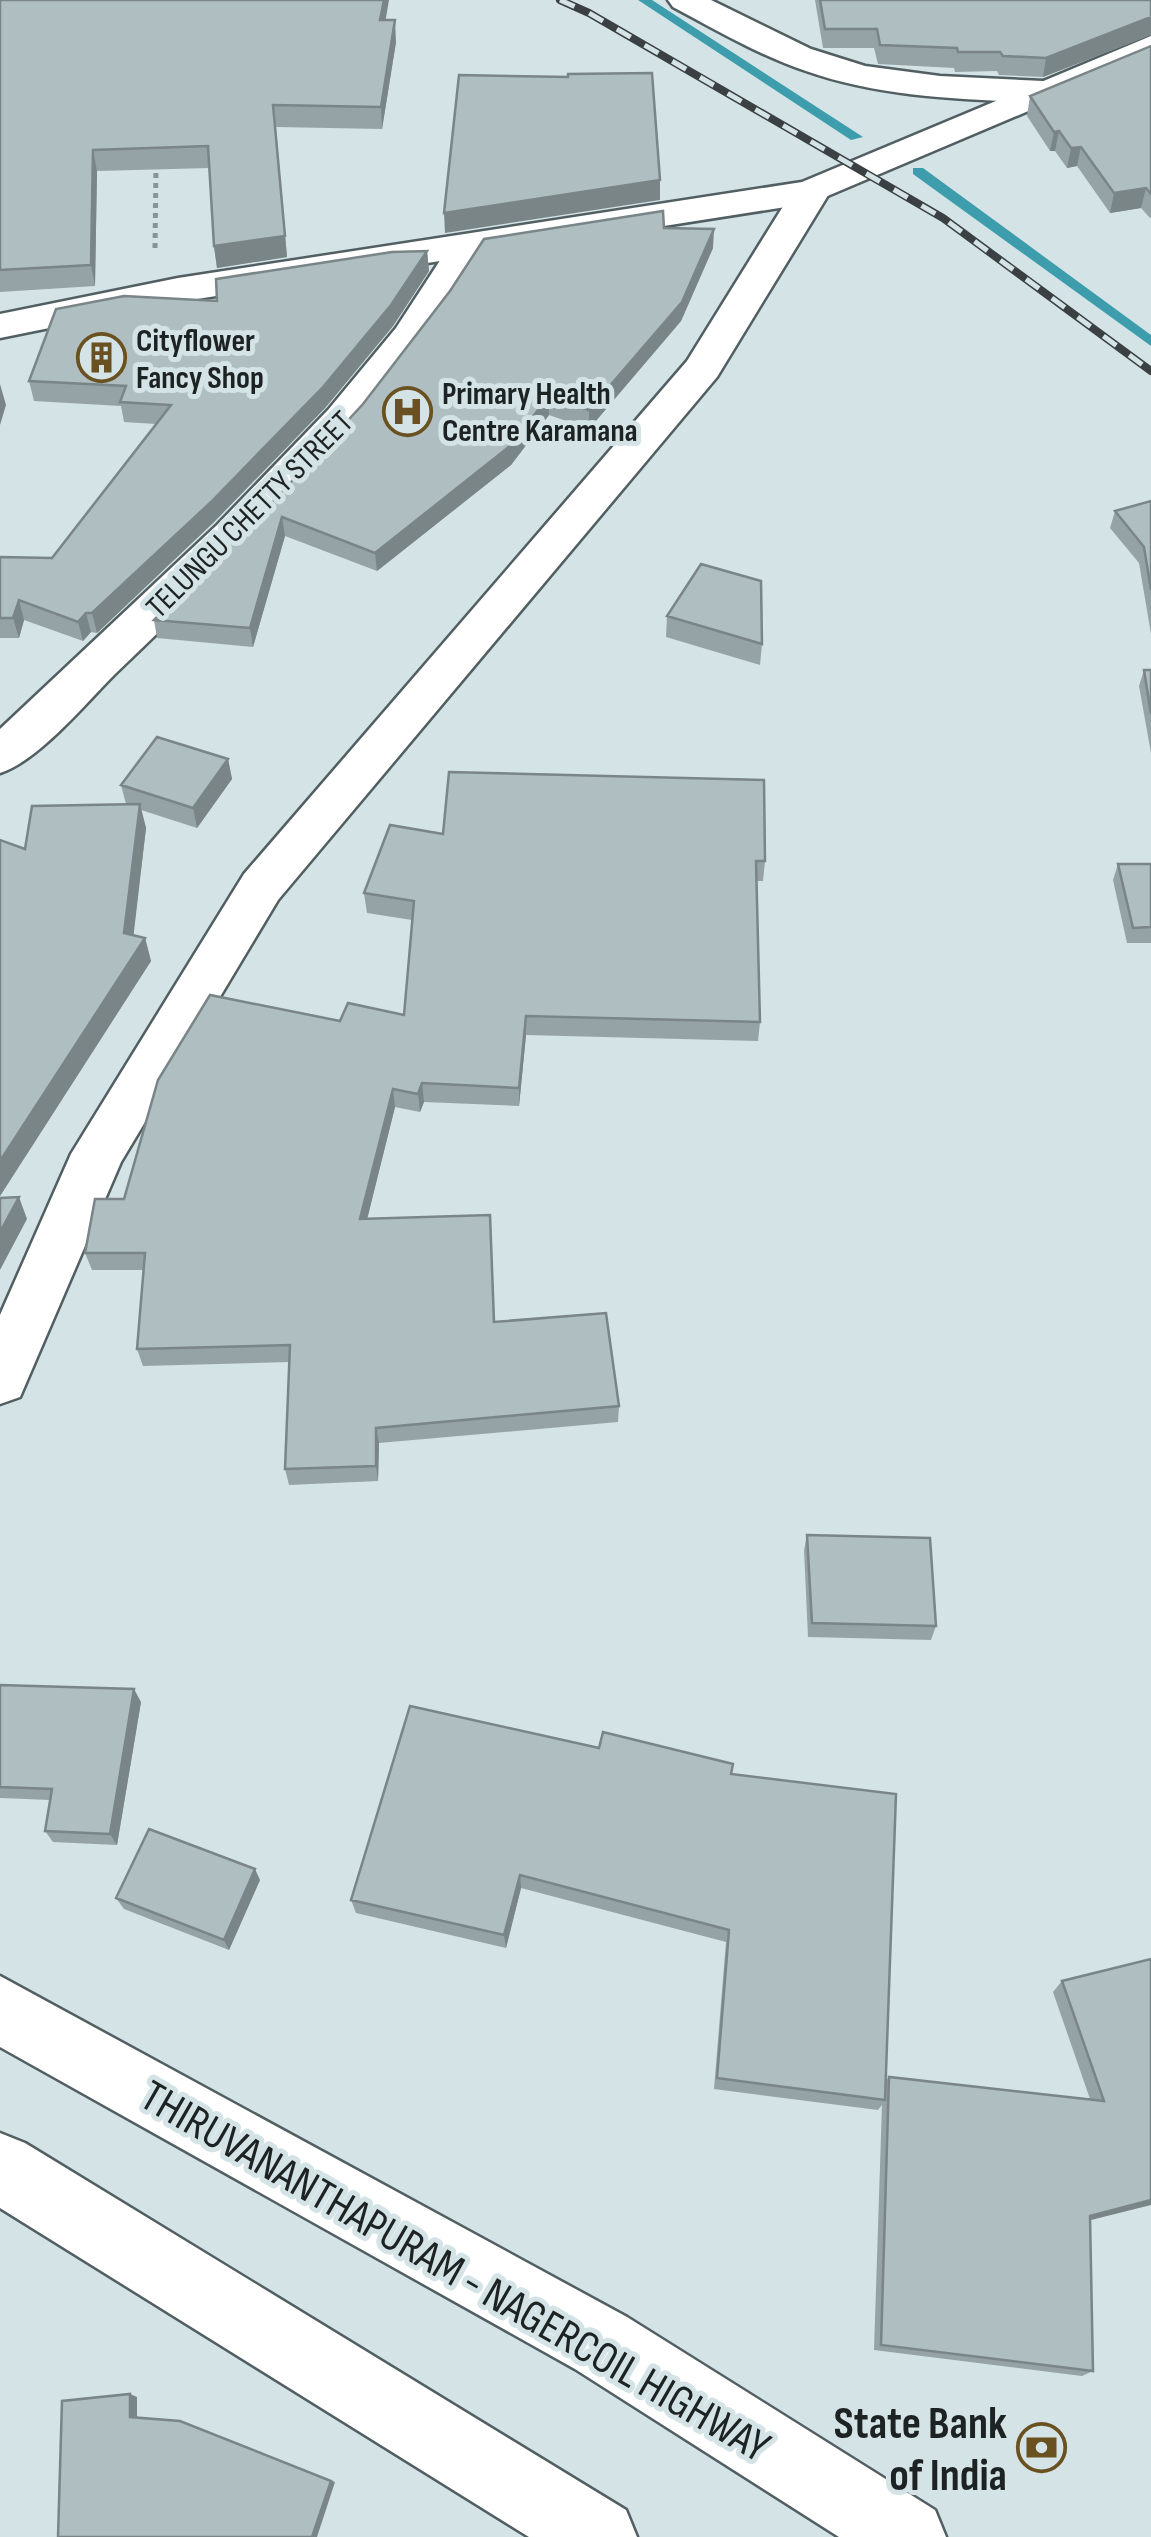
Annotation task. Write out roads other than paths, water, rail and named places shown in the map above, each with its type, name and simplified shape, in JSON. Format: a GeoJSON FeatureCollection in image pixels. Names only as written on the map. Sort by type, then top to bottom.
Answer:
{"type":"FeatureCollection","features":[{"type":"Feature","properties":{"kind":"street"},"geometry":{"type":"LineString","coordinates":[[705,4],[782,49],[840,71],[928,86],[1043,92]]}},
{"type":"Feature","properties":{"kind":"street"},"geometry":{"type":"LineString","coordinates":[[0,326],[155,295],[811,192],[1150,48]]}},
{"type":"Feature","properties":{"kind":"street"},"geometry":{"type":"LineString","coordinates":[[0,1378],[98,1154],[261,887],[704,368],[811,192]]}},
{"type":"Feature","properties":{"kind":"street","name":"TELUNGU CHETTY STREET"},"geometry":{"type":"LineString","coordinates":[[0,756],[300,469],[384,373],[444,290],[468,247]]}},
{"type":"Feature","properties":{"kind":"street","name":"THIRUVANANTHAPURAM - NAGERCOIL HIGHWAY"},"geometry":{"type":"LineString","coordinates":[[0,2010],[601,2343],[908,2537]]}},
{"type":"Feature","properties":{"kind":"street"},"geometry":{"type":"LineString","coordinates":[[0,2168],[599,2537]]}},
{"type":"Feature","properties":{"kind":"waterway"},"geometry":{"type":"LineString","coordinates":[[644,0],[856,137]]}},
{"type":"Feature","properties":{"kind":"waterway"},"geometry":{"type":"LineString","coordinates":[[918,171],[1151,342]]}},
{"type":"Feature","properties":{"kind":"railway"},"geometry":{"type":"LineString","coordinates":[[560,0],[589,13],[943,218],[1151,371]]}},
{"type":"Feature","properties":{"kind":"place","name":"Cityflower Fancy Shop"},"geometry":{"type":"Point","coordinates":[101,358]}},
{"type":"Feature","properties":{"kind":"place","name":"Primary Health Centre Karamana"},"geometry":{"type":"Point","coordinates":[407,411]}},
{"type":"Feature","properties":{"kind":"place","name":"State Bank of India"},"geometry":{"type":"Point","coordinates":[1042,2448]}}]}
